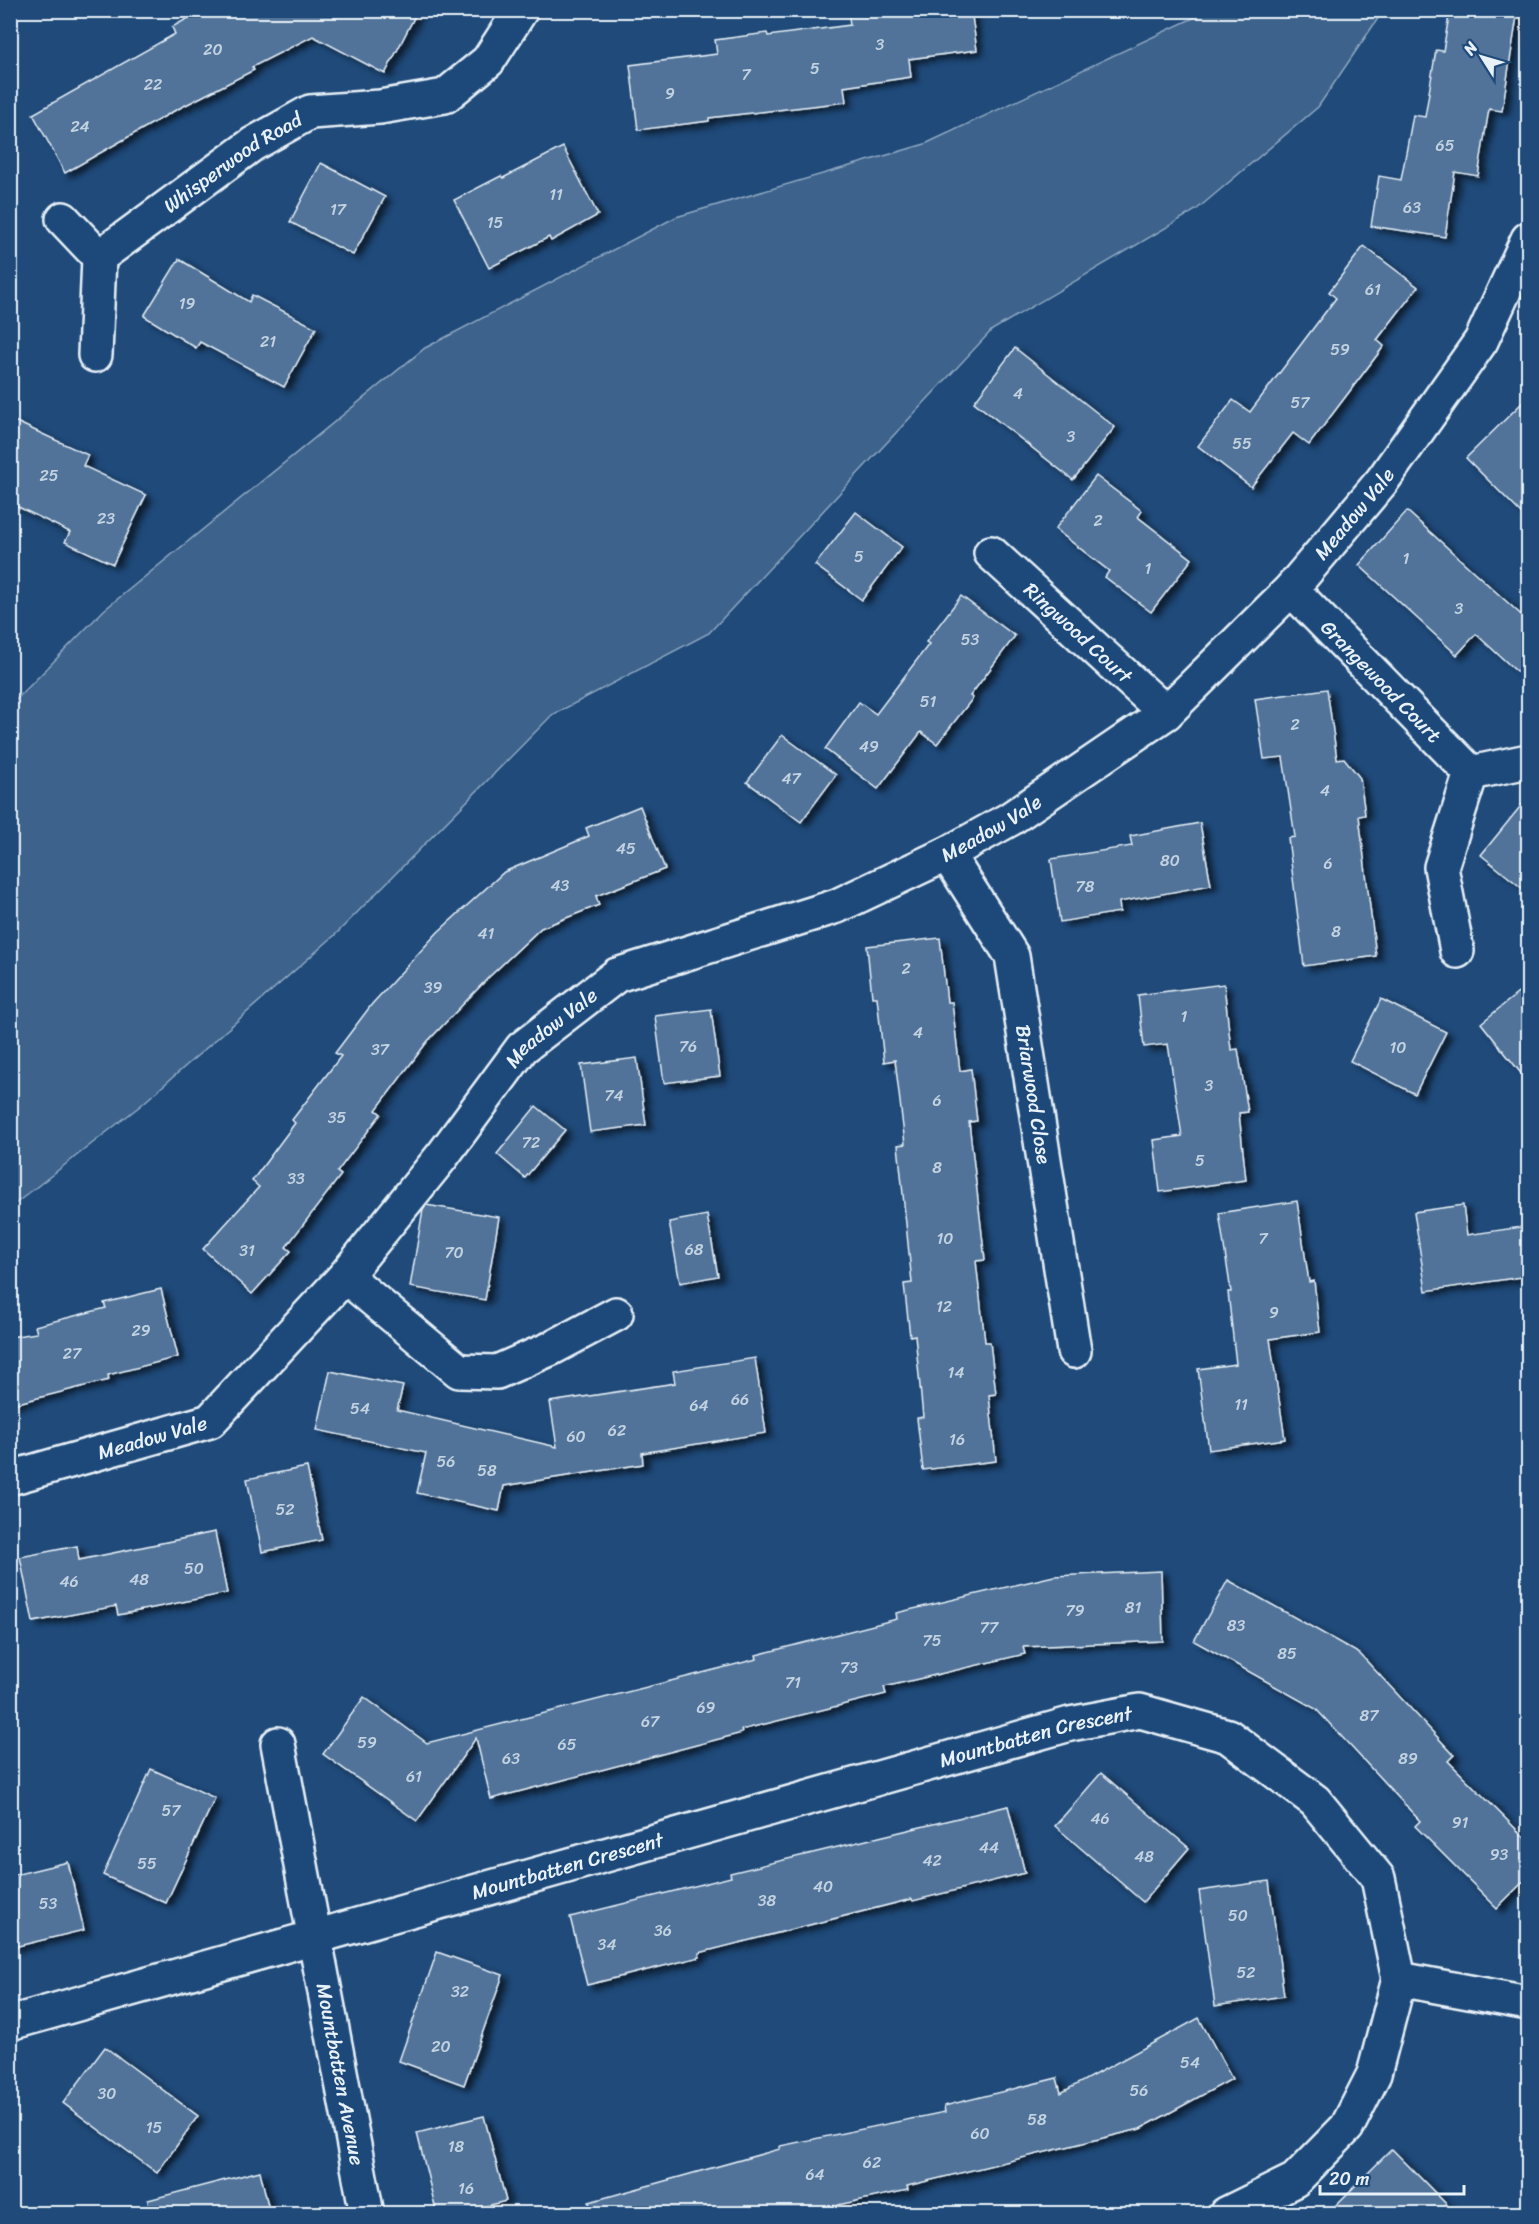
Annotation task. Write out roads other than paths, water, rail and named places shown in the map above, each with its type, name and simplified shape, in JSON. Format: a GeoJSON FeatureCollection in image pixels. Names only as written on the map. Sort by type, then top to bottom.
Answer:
{"type":"FeatureCollection","features":[{"type":"Feature","properties":{"kind":"street","name":"Whisperwood Road"},"geometry":{"type":"LineString","coordinates":[[99,257],[253,144],[310,112],[380,107],[445,96],[488,61],[521,10]]}},
{"type":"Feature","properties":{"kind":"street"},"geometry":{"type":"LineString","coordinates":[[63,219],[99,257],[95,355]]}},
{"type":"Feature","properties":{"kind":"street","name":"Meadow Vale"},"geometry":{"type":"LineString","coordinates":[[10,1478],[210,1421],[345,1276],[443,1155],[522,1048],[617,975],[837,906],[947,854],[1010,819],[1166,713],[1291,589],[1382,481],[1481,341],[1528,239]]}},
{"type":"Feature","properties":{"kind":"street","name":"Ringwood Court"},"geometry":{"type":"LineString","coordinates":[[991,553],[1166,713]]}},
{"type":"Feature","properties":{"kind":"street","name":"Grangewood Court"},"geometry":{"type":"LineString","coordinates":[[1291,589],[1470,773]]}},
{"type":"Feature","properties":{"kind":"street"},"geometry":{"type":"LineString","coordinates":[[1457,951],[1441,867],[1470,773],[1528,761]]}},
{"type":"Feature","properties":{"kind":"street","name":"Briarwood Close"},"geometry":{"type":"LineString","coordinates":[[947,854],[1012,956],[1074,1351]]}},
{"type":"Feature","properties":{"kind":"street"},"geometry":{"type":"LineString","coordinates":[[345,1276],[459,1371],[497,1372],[552,1348],[616,1314]]}},
{"type":"Feature","properties":{"kind":"street","name":"Mountbatten Crescent"},"geometry":{"type":"LineString","coordinates":[[10,2023],[315,1935],[1070,1724],[1140,1712],[1228,1736],[1315,1801],[1378,1878],[1399,1979],[1374,2074],[1347,2127],[1295,2180],[1226,2214]]}},
{"type":"Feature","properties":{"kind":"street"},"geometry":{"type":"LineString","coordinates":[[278,1744],[315,1935]]}},
{"type":"Feature","properties":{"kind":"street","name":"Mountbatten Avenue"},"geometry":{"type":"LineString","coordinates":[[315,1935],[367,2214]]}},
{"type":"Feature","properties":{"kind":"street"},"geometry":{"type":"LineString","coordinates":[[1399,1979],[1528,2003]]}}]}
